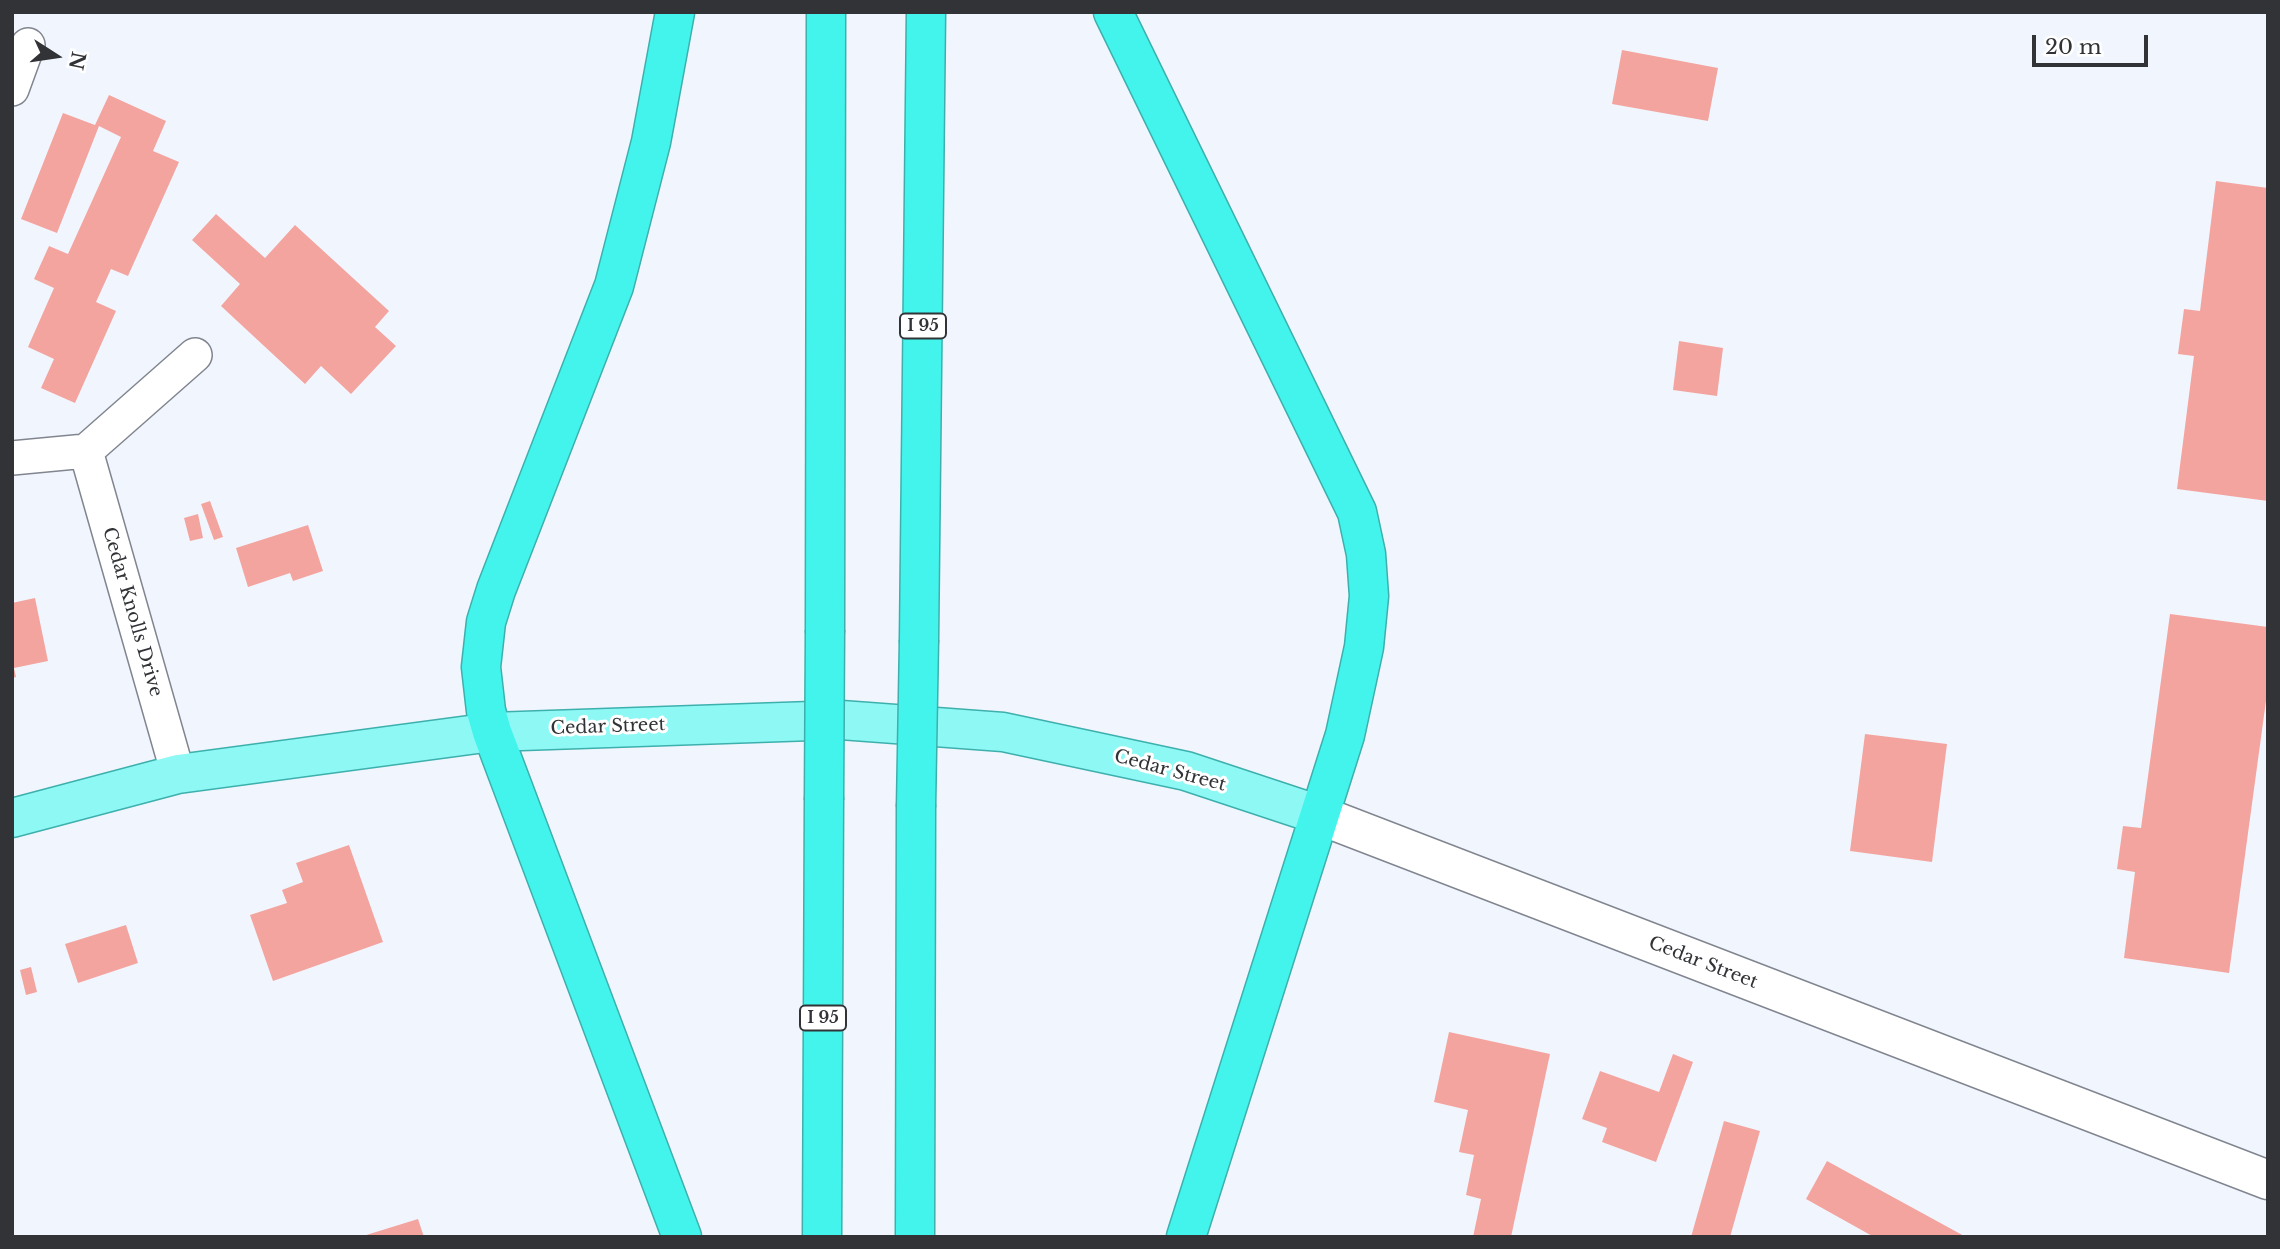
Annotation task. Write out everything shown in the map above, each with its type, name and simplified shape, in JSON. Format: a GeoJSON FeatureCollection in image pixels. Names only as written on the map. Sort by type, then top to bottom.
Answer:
{"type":"FeatureCollection","features":[{"type":"Feature","properties":{"kind":"highway"},"geometry":{"type":"LineString","coordinates":[[675,12],[651,142],[614,286],[496,590],[486,622],[481,667],[486,711],[492,732],[682,1237]]}},
{"type":"Feature","properties":{"kind":"highway","name":"I 95"},"geometry":{"type":"LineString","coordinates":[[822,1237],[826,12]]}},
{"type":"Feature","properties":{"kind":"highway","name":"I 95"},"geometry":{"type":"LineString","coordinates":[[915,1237],[916,807],[926,12]]}},
{"type":"Feature","properties":{"kind":"highway"},"geometry":{"type":"LineString","coordinates":[[1114,12],[1357,512],[1366,554],[1369,596],[1364,647],[1345,735],[1186,1237]]}},
{"type":"Feature","properties":{"kind":"main road","name":"Cedar Street"},"geometry":{"type":"LineString","coordinates":[[12,818],[178,774],[492,732],[841,720],[1003,732],[1186,771],[1319,815],[2268,1180]]}},
{"type":"Feature","properties":{"kind":"street"},"geometry":{"type":"LineString","coordinates":[[12,89],[28,45]]}},
{"type":"Feature","properties":{"kind":"street"},"geometry":{"type":"LineString","coordinates":[[12,458],[86,451],[195,355]]}},
{"type":"Feature","properties":{"kind":"street","name":"Cedar Knolls Drive"},"geometry":{"type":"LineString","coordinates":[[86,451],[178,774]]}},
{"type":"Feature","properties":{"kind":"building"},"geometry":{"type":"Polygon","coordinates":[[[1622,50],[1718,68],[1708,121],[1612,104],[1622,50]]]}},
{"type":"Feature","properties":{"kind":"building"},"geometry":{"type":"Polygon","coordinates":[[[109,95],[166,121],[153,151],[179,162],[128,276],[111,269],[96,302],[116,311],[75,403],[41,388],[54,359],[28,347],[54,288],[34,279],[49,246],[68,254],[121,137],[99,126],[57,233],[21,219],[63,113],[95,125],[109,95]]]}},
{"type":"Feature","properties":{"kind":"building"},"geometry":{"type":"Polygon","coordinates":[[[2216,181],[2268,188],[2268,501],[2177,489],[2194,356],[2178,354],[2184,309],[2200,311],[2216,181]]]}},
{"type":"Feature","properties":{"kind":"building"},"geometry":{"type":"Polygon","coordinates":[[[216,214],[265,258],[295,225],[389,311],[375,327],[396,346],[351,394],[321,366],[305,384],[221,306],[240,284],[192,240],[216,214]]]}},
{"type":"Feature","properties":{"kind":"building"},"geometry":{"type":"Polygon","coordinates":[[[1679,341],[1723,348],[1717,396],[1673,390],[1679,341]]]}},
{"type":"Feature","properties":{"kind":"building"},"geometry":{"type":"Polygon","coordinates":[[[210,501],[223,537],[214,540],[201,504],[210,501]]]}},
{"type":"Feature","properties":{"kind":"building"},"geometry":{"type":"Polygon","coordinates":[[[198,514],[203,538],[190,541],[184,518],[198,514]]]}},
{"type":"Feature","properties":{"kind":"building"},"geometry":{"type":"Polygon","coordinates":[[[308,525],[323,571],[293,581],[290,573],[248,587],[236,548],[308,525]]]}},
{"type":"Feature","properties":{"kind":"building"},"geometry":{"type":"Polygon","coordinates":[[[35,598],[48,661],[14,668],[16,677],[12,678],[12,603],[35,598]]]}},
{"type":"Feature","properties":{"kind":"building"},"geometry":{"type":"Polygon","coordinates":[[[2170,614],[2268,627],[2268,686],[2229,973],[2124,958],[2135,872],[2117,869],[2123,826],[2141,828],[2170,614]]]}},
{"type":"Feature","properties":{"kind":"building"},"geometry":{"type":"Polygon","coordinates":[[[1865,734],[1947,744],[1932,862],[1850,851],[1865,734]]]}},
{"type":"Feature","properties":{"kind":"building"},"geometry":{"type":"Polygon","coordinates":[[[349,845],[383,942],[273,981],[250,915],[287,903],[282,890],[303,882],[296,863],[349,845]]]}},
{"type":"Feature","properties":{"kind":"building"},"geometry":{"type":"Polygon","coordinates":[[[126,925],[138,963],[78,983],[65,944],[126,925]]]}},
{"type":"Feature","properties":{"kind":"building"},"geometry":{"type":"Polygon","coordinates":[[[31,967],[37,992],[26,995],[20,970],[31,967]]]}},
{"type":"Feature","properties":{"kind":"building"},"geometry":{"type":"Polygon","coordinates":[[[1449,1032],[1550,1054],[1511,1237],[1473,1237],[1481,1199],[1466,1195],[1474,1155],[1459,1152],[1468,1110],[1434,1102],[1449,1032]]]}},
{"type":"Feature","properties":{"kind":"building"},"geometry":{"type":"Polygon","coordinates":[[[1673,1054],[1693,1062],[1656,1162],[1602,1142],[1607,1128],[1582,1119],[1600,1071],[1659,1092],[1673,1054]]]}},
{"type":"Feature","properties":{"kind":"building"},"geometry":{"type":"Polygon","coordinates":[[[1724,1121],[1760,1131],[1730,1237],[1691,1237],[1724,1121]]]}},
{"type":"Feature","properties":{"kind":"building"},"geometry":{"type":"Polygon","coordinates":[[[1827,1161],[1966,1237],[1874,1237],[1806,1199],[1827,1161]]]}},
{"type":"Feature","properties":{"kind":"building"},"geometry":{"type":"Polygon","coordinates":[[[418,1219],[424,1237],[363,1237],[363,1236],[418,1219]]]}}]}
